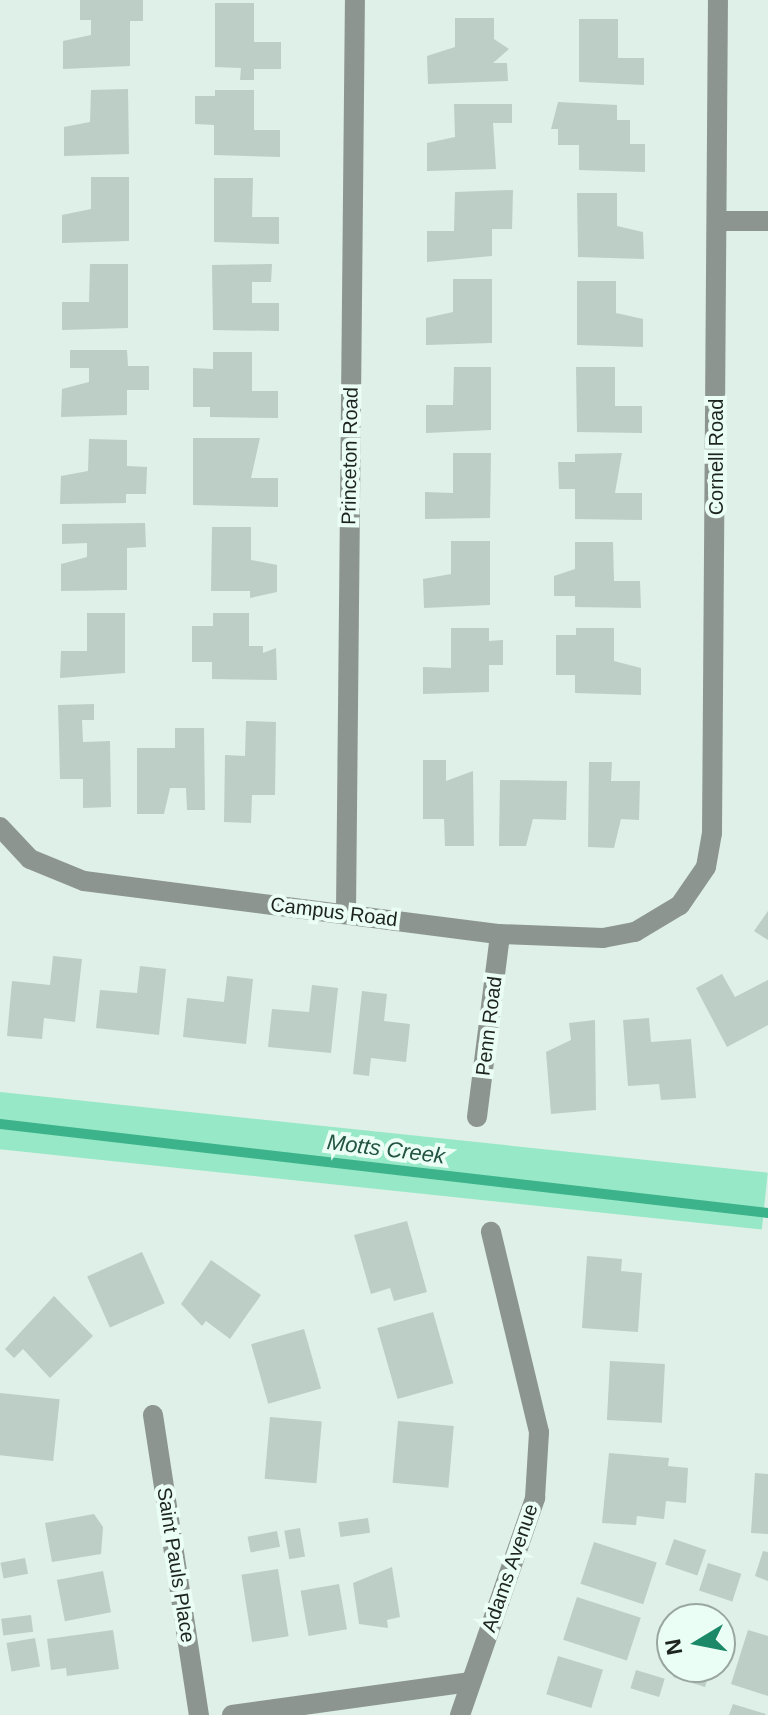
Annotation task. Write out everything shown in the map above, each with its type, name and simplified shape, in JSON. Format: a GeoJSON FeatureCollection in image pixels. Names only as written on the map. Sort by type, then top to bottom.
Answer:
{"type":"FeatureCollection","features":[{"type":"Feature","properties":{"kind":"street","name":"Princeton Road"},"geometry":{"type":"LineString","coordinates":[[346,913],[355,0]]}},
{"type":"Feature","properties":{"kind":"street","name":"Cornell Road"},"geometry":{"type":"LineString","coordinates":[[680,905],[706,867],[712,833],[718,0]]}},
{"type":"Feature","properties":{"kind":"street"},"geometry":{"type":"LineString","coordinates":[[717,221],[768,221]]}},
{"type":"Feature","properties":{"kind":"street","name":"Campus Road"},"geometry":{"type":"LineString","coordinates":[[0,827],[30,859],[84,881],[500,934],[603,938],[635,932],[680,905]]}},
{"type":"Feature","properties":{"kind":"street","name":"Penn Road"},"geometry":{"type":"LineString","coordinates":[[477,1117],[500,934]]}},
{"type":"Feature","properties":{"kind":"street","name":"Adams Avenue"},"geometry":{"type":"LineString","coordinates":[[460,1715],[535,1498],[539,1432],[491,1232]]}},
{"type":"Feature","properties":{"kind":"street","name":"Saint Pauls Place"},"geometry":{"type":"LineString","coordinates":[[153,1415],[199,1715]]}},
{"type":"Feature","properties":{"kind":"street"},"geometry":{"type":"LineString","coordinates":[[232,1715],[471,1682]]}},
{"type":"Feature","properties":{"kind":"green space"},"geometry":{"type":"Polygon","coordinates":[[[0,1092],[768,1173],[762,1229],[0,1149],[0,1092]]]}},
{"type":"Feature","properties":{"kind":"building"},"geometry":{"type":"Polygon","coordinates":[[[80,0],[143,0],[143,21],[130,21],[130,66],[63,69],[63,41],[91,35],[91,20],[80,20],[80,0]]]}},
{"type":"Feature","properties":{"kind":"building"},"geometry":{"type":"Polygon","coordinates":[[[215,3],[254,3],[254,42],[281,42],[281,69],[254,69],[254,80],[240,80],[241,68],[215,67],[215,3]]]}},
{"type":"Feature","properties":{"kind":"building"},"geometry":{"type":"Polygon","coordinates":[[[455,18],[494,18],[494,39],[509,49],[493,63],[507,63],[508,81],[428,84],[427,56],[455,47],[455,18]]]}},
{"type":"Feature","properties":{"kind":"building"},"geometry":{"type":"Polygon","coordinates":[[[579,19],[618,19],[618,58],[644,58],[644,85],[579,82],[579,19]]]}},
{"type":"Feature","properties":{"kind":"building"},"geometry":{"type":"Polygon","coordinates":[[[128,89],[129,154],[64,156],[64,127],[90,122],[91,90],[128,89]]]}},
{"type":"Feature","properties":{"kind":"building"},"geometry":{"type":"Polygon","coordinates":[[[215,90],[254,90],[254,130],[280,130],[280,157],[214,155],[214,125],[195,124],[195,96],[215,96],[215,90]]]}},
{"type":"Feature","properties":{"kind":"building"},"geometry":{"type":"Polygon","coordinates":[[[558,102],[617,105],[617,120],[630,120],[630,144],[645,144],[645,172],[579,170],[579,145],[558,145],[558,129],[551,129],[558,102]]]}},
{"type":"Feature","properties":{"kind":"building"},"geometry":{"type":"Polygon","coordinates":[[[454,104],[512,104],[512,123],[493,123],[496,169],[427,171],[427,143],[455,137],[454,104]]]}},
{"type":"Feature","properties":{"kind":"building"},"geometry":{"type":"Polygon","coordinates":[[[91,177],[129,177],[129,241],[62,243],[62,215],[91,209],[91,177]]]}},
{"type":"Feature","properties":{"kind":"building"},"geometry":{"type":"Polygon","coordinates":[[[214,178],[253,178],[252,217],[279,217],[279,244],[214,242],[214,178]]]}},
{"type":"Feature","properties":{"kind":"building"},"geometry":{"type":"Polygon","coordinates":[[[513,190],[512,229],[492,229],[492,256],[427,262],[427,231],[454,231],[455,192],[513,190]]]}},
{"type":"Feature","properties":{"kind":"building"},"geometry":{"type":"Polygon","coordinates":[[[577,193],[617,193],[617,226],[643,232],[644,259],[578,257],[577,193]]]}},
{"type":"Feature","properties":{"kind":"building"},"geometry":{"type":"Polygon","coordinates":[[[90,264],[128,264],[128,328],[62,330],[62,302],[89,302],[90,264]]]}},
{"type":"Feature","properties":{"kind":"building"},"geometry":{"type":"Polygon","coordinates":[[[272,264],[271,282],[252,282],[252,303],[279,303],[279,331],[213,330],[212,265],[272,264]]]}},
{"type":"Feature","properties":{"kind":"building"},"geometry":{"type":"Polygon","coordinates":[[[453,279],[492,279],[492,343],[426,345],[426,318],[453,312],[453,279]]]}},
{"type":"Feature","properties":{"kind":"building"},"geometry":{"type":"Polygon","coordinates":[[[577,281],[616,281],[616,313],[643,319],[643,347],[577,345],[577,281]]]}},
{"type":"Feature","properties":{"kind":"building"},"geometry":{"type":"Polygon","coordinates":[[[70,350],[127,350],[128,366],[149,366],[149,390],[127,390],[127,415],[61,417],[62,389],[89,382],[89,368],[70,368],[70,350]]]}},
{"type":"Feature","properties":{"kind":"building"},"geometry":{"type":"Polygon","coordinates":[[[213,352],[252,352],[252,391],[278,391],[278,418],[210,417],[210,407],[193,407],[193,368],[213,369],[213,352]]]}},
{"type":"Feature","properties":{"kind":"building"},"geometry":{"type":"Polygon","coordinates":[[[454,367],[491,367],[491,430],[426,433],[426,405],[453,405],[454,367]]]}},
{"type":"Feature","properties":{"kind":"building"},"geometry":{"type":"Polygon","coordinates":[[[576,367],[615,367],[615,406],[642,406],[642,433],[577,432],[576,367]]]}},
{"type":"Feature","properties":{"kind":"building"},"geometry":{"type":"Polygon","coordinates":[[[193,438],[260,438],[251,478],[278,478],[278,507],[193,505],[193,438]]]}},
{"type":"Feature","properties":{"kind":"building"},"geometry":{"type":"Polygon","coordinates":[[[89,439],[127,440],[127,466],[147,467],[146,494],[126,494],[126,503],[60,504],[61,476],[88,471],[89,439]]]}},
{"type":"Feature","properties":{"kind":"building"},"geometry":{"type":"Polygon","coordinates":[[[453,453],[491,453],[490,518],[425,519],[425,492],[453,493],[453,453]]]}},
{"type":"Feature","properties":{"kind":"building"},"geometry":{"type":"Polygon","coordinates":[[[622,453],[615,493],[642,493],[642,520],[575,519],[575,489],[559,489],[558,462],[575,462],[575,454],[622,453]]]}},
{"type":"Feature","properties":{"kind":"building"},"geometry":{"type":"Polygon","coordinates":[[[145,523],[146,547],[127,548],[127,590],[61,591],[61,564],[87,557],[87,543],[62,544],[62,524],[145,523]]]}},
{"type":"Feature","properties":{"kind":"building"},"geometry":{"type":"Polygon","coordinates":[[[212,527],[251,527],[251,560],[277,565],[277,592],[250,598],[250,591],[211,591],[212,527]]]}},
{"type":"Feature","properties":{"kind":"building"},"geometry":{"type":"Polygon","coordinates":[[[451,541],[490,541],[490,605],[424,608],[423,579],[451,574],[451,541]]]}},
{"type":"Feature","properties":{"kind":"building"},"geometry":{"type":"Polygon","coordinates":[[[575,542],[613,542],[614,581],[640,581],[641,608],[575,607],[575,596],[554,596],[554,576],[575,569],[575,542]]]}},
{"type":"Feature","properties":{"kind":"building"},"geometry":{"type":"Polygon","coordinates":[[[87,613],[125,613],[125,673],[60,678],[61,651],[87,651],[87,613]]]}},
{"type":"Feature","properties":{"kind":"building"},"geometry":{"type":"Polygon","coordinates":[[[213,613],[249,613],[249,646],[263,646],[263,653],[276,648],[277,680],[212,679],[212,662],[192,662],[192,626],[213,626],[213,613]]]}},
{"type":"Feature","properties":{"kind":"building"},"geometry":{"type":"Polygon","coordinates":[[[451,628],[489,628],[489,641],[503,640],[503,665],[489,665],[489,692],[423,694],[423,667],[451,668],[451,628]]]}},
{"type":"Feature","properties":{"kind":"building"},"geometry":{"type":"Polygon","coordinates":[[[576,628],[614,628],[614,661],[641,668],[641,695],[575,693],[575,675],[556,675],[556,635],[576,635],[576,628]]]}},
{"type":"Feature","properties":{"kind":"building"},"geometry":{"type":"Polygon","coordinates":[[[94,704],[94,720],[82,720],[83,742],[110,741],[111,807],[83,808],[83,779],[60,779],[58,705],[94,704]]]}},
{"type":"Feature","properties":{"kind":"building"},"geometry":{"type":"Polygon","coordinates":[[[246,721],[276,722],[275,795],[252,795],[251,823],[224,822],[225,755],[245,756],[246,721]]]}},
{"type":"Feature","properties":{"kind":"building"},"geometry":{"type":"Polygon","coordinates":[[[175,728],[204,728],[205,810],[187,810],[186,788],[170,788],[164,814],[137,814],[137,748],[175,748],[175,728]]]}},
{"type":"Feature","properties":{"kind":"building"},"geometry":{"type":"Polygon","coordinates":[[[423,760],[446,760],[446,781],[473,771],[474,846],[445,846],[444,819],[423,819],[423,760]]]}},
{"type":"Feature","properties":{"kind":"building"},"geometry":{"type":"Polygon","coordinates":[[[589,762],[612,762],[611,781],[640,781],[639,820],[621,819],[614,848],[588,847],[589,762]]]}},
{"type":"Feature","properties":{"kind":"building"},"geometry":{"type":"Polygon","coordinates":[[[500,780],[567,781],[566,820],[533,819],[526,846],[499,846],[500,780]]]}},
{"type":"Feature","properties":{"kind":"building"},"geometry":{"type":"Polygon","coordinates":[[[768,911],[768,940],[754,931],[768,911]]]}},
{"type":"Feature","properties":{"kind":"building"},"geometry":{"type":"Polygon","coordinates":[[[53,956],[82,959],[75,1022],[44,1018],[42,1039],[7,1036],[12,981],[50,985],[53,956]]]}},
{"type":"Feature","properties":{"kind":"building"},"geometry":{"type":"Polygon","coordinates":[[[140,966],[166,969],[159,1035],[96,1028],[100,990],[137,993],[140,966]]]}},
{"type":"Feature","properties":{"kind":"building"},"geometry":{"type":"Polygon","coordinates":[[[722,974],[735,997],[768,980],[768,1025],[727,1047],[696,988],[722,974]]]}},
{"type":"Feature","properties":{"kind":"building"},"geometry":{"type":"Polygon","coordinates":[[[227,976],[253,979],[246,1044],[183,1037],[187,998],[224,1002],[227,976]]]}},
{"type":"Feature","properties":{"kind":"building"},"geometry":{"type":"Polygon","coordinates":[[[312,985],[338,988],[331,1053],[268,1047],[272,1009],[309,1012],[312,985]]]}},
{"type":"Feature","properties":{"kind":"building"},"geometry":{"type":"Polygon","coordinates":[[[362,991],[387,994],[384,1021],[410,1024],[406,1062],[371,1058],[369,1076],[353,1074],[362,991]]]}},
{"type":"Feature","properties":{"kind":"building"},"geometry":{"type":"Polygon","coordinates":[[[649,1018],[651,1042],[691,1039],[696,1098],[661,1100],[659,1084],[628,1086],[623,1020],[649,1018]]]}},
{"type":"Feature","properties":{"kind":"building"},"geometry":{"type":"Polygon","coordinates":[[[595,1020],[596,1110],[551,1114],[546,1052],[571,1040],[569,1023],[595,1020]]]}},
{"type":"Feature","properties":{"kind":"building"},"geometry":{"type":"Polygon","coordinates":[[[407,1221],[427,1292],[394,1301],[390,1288],[371,1294],[354,1235],[407,1221]]]}},
{"type":"Feature","properties":{"kind":"building"},"geometry":{"type":"Polygon","coordinates":[[[142,1252],[165,1303],[110,1328],[87,1276],[142,1252]]]}},
{"type":"Feature","properties":{"kind":"building"},"geometry":{"type":"Polygon","coordinates":[[[587,1256],[622,1259],[621,1271],[642,1273],[638,1332],[582,1328],[587,1256]]]}},
{"type":"Feature","properties":{"kind":"building"},"geometry":{"type":"Polygon","coordinates":[[[211,1260],[261,1295],[230,1339],[206,1321],[202,1326],[181,1304],[211,1260]]]}},
{"type":"Feature","properties":{"kind":"building"},"geometry":{"type":"Polygon","coordinates":[[[54,1296],[93,1336],[50,1378],[23,1349],[14,1358],[5,1349],[54,1296]]]}},
{"type":"Feature","properties":{"kind":"building"},"geometry":{"type":"Polygon","coordinates":[[[433,1312],[453,1383],[398,1399],[377,1328],[433,1312]]]}},
{"type":"Feature","properties":{"kind":"building"},"geometry":{"type":"Polygon","coordinates":[[[304,1329],[321,1389],[268,1404],[251,1344],[304,1329]]]}},
{"type":"Feature","properties":{"kind":"building"},"geometry":{"type":"Polygon","coordinates":[[[610,1361],[665,1364],[662,1423],[607,1420],[610,1361]]]}},
{"type":"Feature","properties":{"kind":"building"},"geometry":{"type":"Polygon","coordinates":[[[0,1393],[60,1399],[53,1461],[0,1455],[0,1393]]]}},
{"type":"Feature","properties":{"kind":"building"},"geometry":{"type":"Polygon","coordinates":[[[270,1417],[322,1422],[316,1483],[265,1479],[270,1417]]]}},
{"type":"Feature","properties":{"kind":"building"},"geometry":{"type":"Polygon","coordinates":[[[398,1421],[454,1426],[448,1488],[393,1483],[398,1421]]]}},
{"type":"Feature","properties":{"kind":"building"},"geometry":{"type":"Polygon","coordinates":[[[609,1453],[669,1458],[668,1466],[688,1468],[686,1503],[666,1501],[664,1519],[637,1516],[636,1525],[602,1523],[609,1453]]]}},
{"type":"Feature","properties":{"kind":"building"},"geometry":{"type":"Polygon","coordinates":[[[755,1473],[768,1474],[768,1534],[751,1533],[755,1473]]]}},
{"type":"Feature","properties":{"kind":"building"},"geometry":{"type":"Polygon","coordinates":[[[94,1514],[103,1527],[101,1554],[52,1562],[45,1523],[94,1514]]]}},
{"type":"Feature","properties":{"kind":"building"},"geometry":{"type":"Polygon","coordinates":[[[368,1518],[370,1533],[340,1537],[338,1522],[368,1518]]]}},
{"type":"Feature","properties":{"kind":"building"},"geometry":{"type":"Polygon","coordinates":[[[300,1528],[305,1557],[289,1559],[284,1531],[300,1528]]]}},
{"type":"Feature","properties":{"kind":"building"},"geometry":{"type":"Polygon","coordinates":[[[277,1531],[280,1547],[251,1552],[248,1537],[277,1531]]]}},
{"type":"Feature","properties":{"kind":"building"},"geometry":{"type":"Polygon","coordinates":[[[674,1539],[706,1550],[697,1576],[665,1565],[674,1539]]]}},
{"type":"Feature","properties":{"kind":"building"},"geometry":{"type":"Polygon","coordinates":[[[594,1542],[657,1562],[643,1604],[580,1584],[594,1542]]]}},
{"type":"Feature","properties":{"kind":"building"},"geometry":{"type":"Polygon","coordinates":[[[763,1551],[768,1552],[768,1581],[755,1576],[763,1551]]]}},
{"type":"Feature","properties":{"kind":"building"},"geometry":{"type":"Polygon","coordinates":[[[25,1558],[28,1574],[4,1578],[0,1563],[25,1558]]]}},
{"type":"Feature","properties":{"kind":"building"},"geometry":{"type":"Polygon","coordinates":[[[708,1563],[741,1574],[732,1601],[699,1591],[708,1563]]]}},
{"type":"Feature","properties":{"kind":"building"},"geometry":{"type":"Polygon","coordinates":[[[392,1567],[400,1617],[387,1620],[388,1628],[359,1624],[353,1583],[392,1567]]]}},
{"type":"Feature","properties":{"kind":"building"},"geometry":{"type":"Polygon","coordinates":[[[278,1569],[289,1636],[252,1642],[241,1575],[278,1569]]]}},
{"type":"Feature","properties":{"kind":"building"},"geometry":{"type":"Polygon","coordinates":[[[103,1571],[111,1612],[65,1621],[57,1580],[103,1571]]]}},
{"type":"Feature","properties":{"kind":"building"},"geometry":{"type":"Polygon","coordinates":[[[339,1584],[347,1629],[309,1636],[301,1591],[339,1584]]]}},
{"type":"Feature","properties":{"kind":"building"},"geometry":{"type":"Polygon","coordinates":[[[577,1597],[641,1618],[627,1661],[563,1640],[577,1597]]]}},
{"type":"Feature","properties":{"kind":"building"},"geometry":{"type":"Polygon","coordinates":[[[31,1615],[33,1632],[3,1636],[1,1619],[31,1615]]]}},
{"type":"Feature","properties":{"kind":"building"},"geometry":{"type":"Polygon","coordinates":[[[113,1630],[119,1669],[67,1676],[66,1668],[51,1670],[47,1639],[113,1630]]]}},
{"type":"Feature","properties":{"kind":"building"},"geometry":{"type":"Polygon","coordinates":[[[748,1630],[768,1636],[768,1696],[731,1684],[736,1683],[736,1668],[748,1630]]]}},
{"type":"Feature","properties":{"kind":"building"},"geometry":{"type":"Polygon","coordinates":[[[35,1638],[40,1667],[11,1672],[6,1643],[35,1638]]]}},
{"type":"Feature","properties":{"kind":"building"},"geometry":{"type":"Polygon","coordinates":[[[558,1656],[603,1670],[591,1708],[546,1694],[558,1656]]]}},
{"type":"Feature","properties":{"kind":"building"},"geometry":{"type":"Polygon","coordinates":[[[636,1670],[656,1676],[656,1683],[663,1683],[659,1697],[630,1688],[636,1670]]]}},
{"type":"Feature","properties":{"kind":"building"},"geometry":{"type":"Polygon","coordinates":[[[733,1704],[766,1714],[729,1715],[733,1704]]]}},
{"type":"Feature","properties":{"kind":"waterway","name":"Motts Creek"},"geometry":{"type":"LineString","coordinates":[[0,1124],[768,1213]]}}]}
